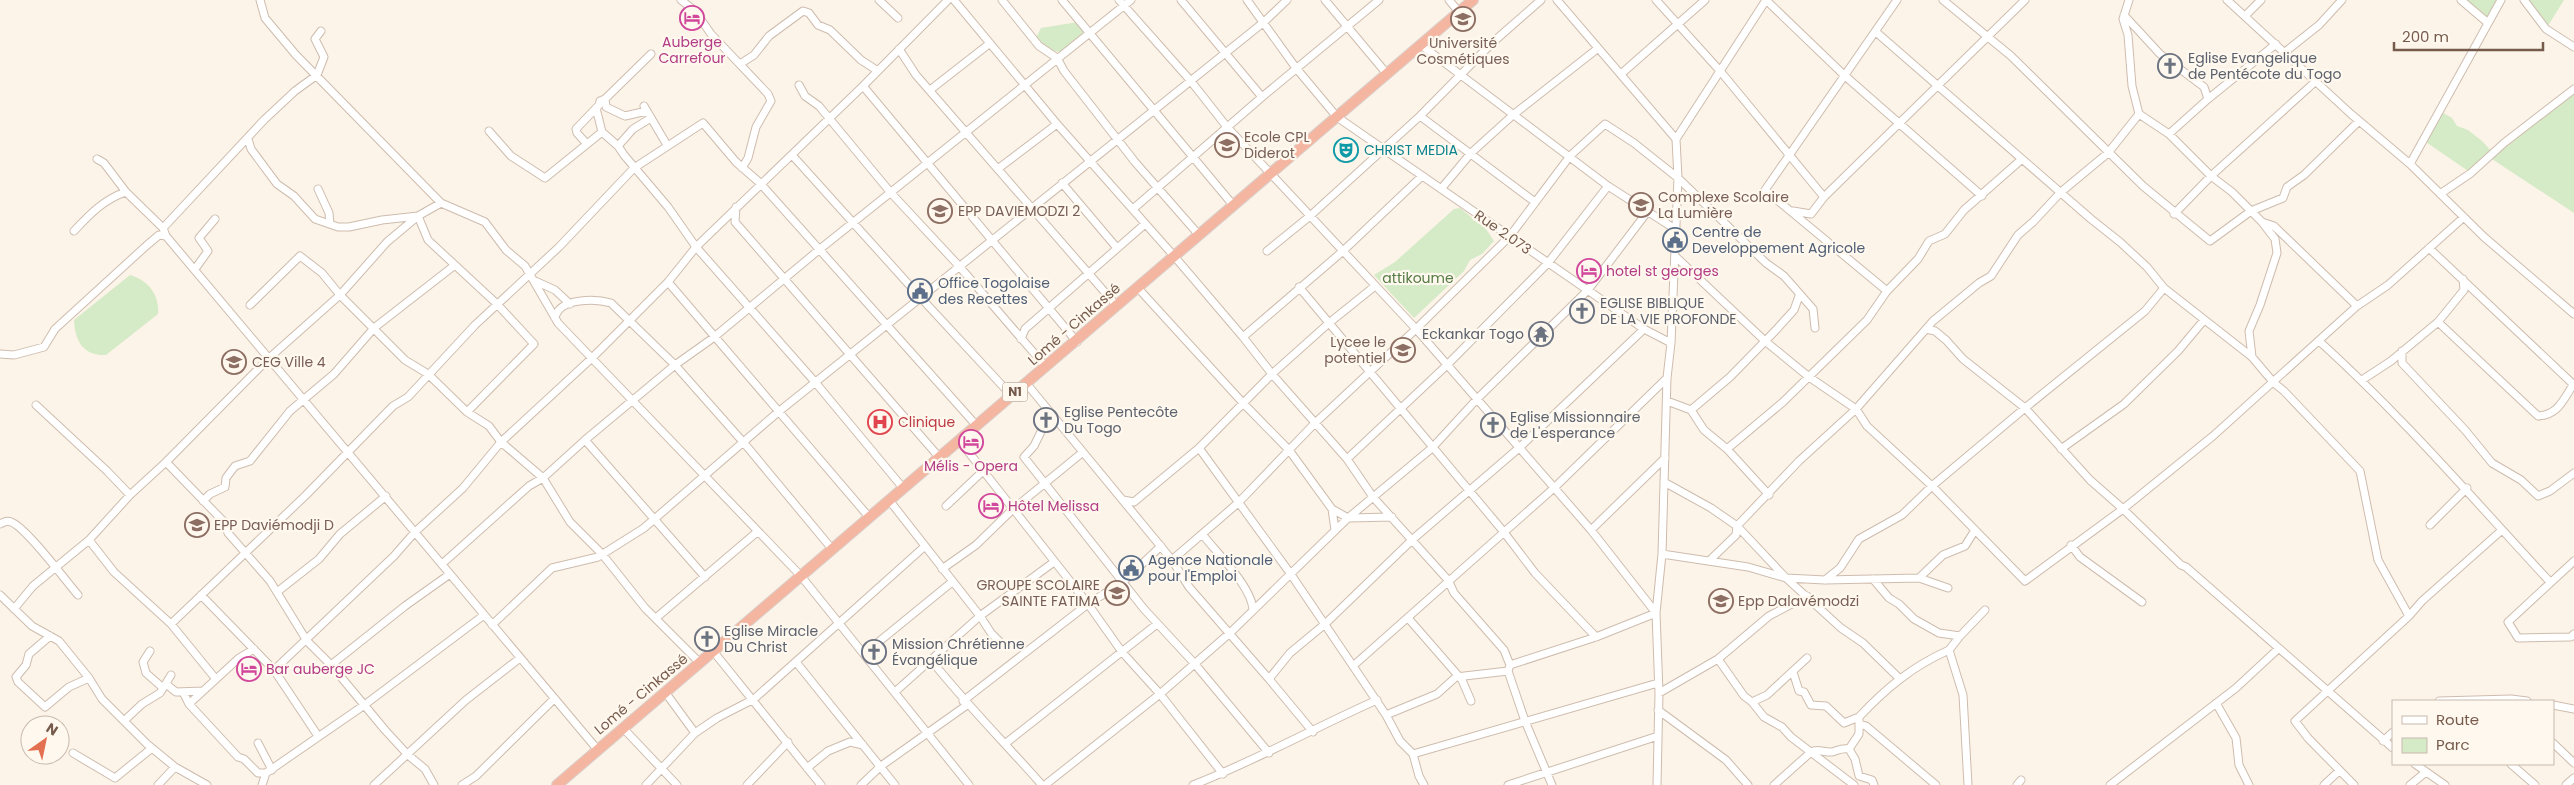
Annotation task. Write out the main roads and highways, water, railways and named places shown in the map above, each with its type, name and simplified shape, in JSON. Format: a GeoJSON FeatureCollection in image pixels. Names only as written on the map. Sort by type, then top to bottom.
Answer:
{"type":"FeatureCollection","features":[{"type":"Feature","properties":{"kind":"highway","name":"Lomé - Cinkassé"},"geometry":{"type":"LineString","coordinates":[[557,785],[1011,395],[1077,342],[1116,305],[1199,234],[1272,175],[1473,0]]}},
{"type":"Feature","properties":{"kind":"place","name":"Auberge Carrefour"},"geometry":{"type":"Point","coordinates":[692,18]}},
{"type":"Feature","properties":{"kind":"place","name":"Université Cosmétiques"},"geometry":{"type":"Point","coordinates":[1463,19]}},
{"type":"Feature","properties":{"kind":"place","name":"Eglise Evangelique de Pentécote du Togo"},"geometry":{"type":"Point","coordinates":[2170,66]}},
{"type":"Feature","properties":{"kind":"place","name":"Ecole CPL Diderot"},"geometry":{"type":"Point","coordinates":[1227,145]}},
{"type":"Feature","properties":{"kind":"place","name":"CHRIST MEDIA"},"geometry":{"type":"Point","coordinates":[1346,150]}},
{"type":"Feature","properties":{"kind":"place","name":"Complexe Scolaire La Lumière"},"geometry":{"type":"Point","coordinates":[1641,205]}},
{"type":"Feature","properties":{"kind":"place","name":"EPP DAVIEMODZI 2"},"geometry":{"type":"Point","coordinates":[940,211]}},
{"type":"Feature","properties":{"kind":"place","name":"Centre de Developpement Agricole"},"geometry":{"type":"Point","coordinates":[1675,240]}},
{"type":"Feature","properties":{"kind":"place","name":"hotel st georges"},"geometry":{"type":"Point","coordinates":[1589,271]}},
{"type":"Feature","properties":{"kind":"place","name":"Office Togolaise des Recettes"},"geometry":{"type":"Point","coordinates":[920,291]}},
{"type":"Feature","properties":{"kind":"place","name":"EGLISE BIBLIQUE DE LA VIE PROFONDE"},"geometry":{"type":"Point","coordinates":[1582,311]}},
{"type":"Feature","properties":{"kind":"place","name":"Eckankar Togo"},"geometry":{"type":"Point","coordinates":[1541,334]}},
{"type":"Feature","properties":{"kind":"place","name":"Lycee le potentiel"},"geometry":{"type":"Point","coordinates":[1403,350]}},
{"type":"Feature","properties":{"kind":"place","name":"CEG Ville 4"},"geometry":{"type":"Point","coordinates":[234,362]}},
{"type":"Feature","properties":{"kind":"place","name":"Eglise Pentecôte Du Togo"},"geometry":{"type":"Point","coordinates":[1046,420]}},
{"type":"Feature","properties":{"kind":"place","name":"Clinique"},"geometry":{"type":"Point","coordinates":[880,422]}},
{"type":"Feature","properties":{"kind":"place","name":"Eglise Missionnaire de L'esperance"},"geometry":{"type":"Point","coordinates":[1493,425]}},
{"type":"Feature","properties":{"kind":"place","name":"Mélis - Opera"},"geometry":{"type":"Point","coordinates":[971,442]}},
{"type":"Feature","properties":{"kind":"place","name":"Hôtel Melissa"},"geometry":{"type":"Point","coordinates":[991,506]}},
{"type":"Feature","properties":{"kind":"place","name":"EPP Daviémodji D"},"geometry":{"type":"Point","coordinates":[197,525]}},
{"type":"Feature","properties":{"kind":"place","name":"Agence Nationale pour l'Emploi"},"geometry":{"type":"Point","coordinates":[1131,568]}},
{"type":"Feature","properties":{"kind":"place","name":"GROUPE SCOLAIRE SAINTE FATIMA"},"geometry":{"type":"Point","coordinates":[1117,593]}},
{"type":"Feature","properties":{"kind":"place","name":"Epp Dalavémodzi"},"geometry":{"type":"Point","coordinates":[1721,601]}},
{"type":"Feature","properties":{"kind":"place","name":"Eglise Miracle Du Christ"},"geometry":{"type":"Point","coordinates":[707,639]}},
{"type":"Feature","properties":{"kind":"place","name":"Mission Chrétienne Évangélique"},"geometry":{"type":"Point","coordinates":[874,652]}},
{"type":"Feature","properties":{"kind":"place","name":"Bar auberge JC"},"geometry":{"type":"Point","coordinates":[249,669]}},
{"type":"Feature","properties":{"kind":"park label","name":"attikoume"},"geometry":{"type":"Point","coordinates":[1418,278]}}]}
